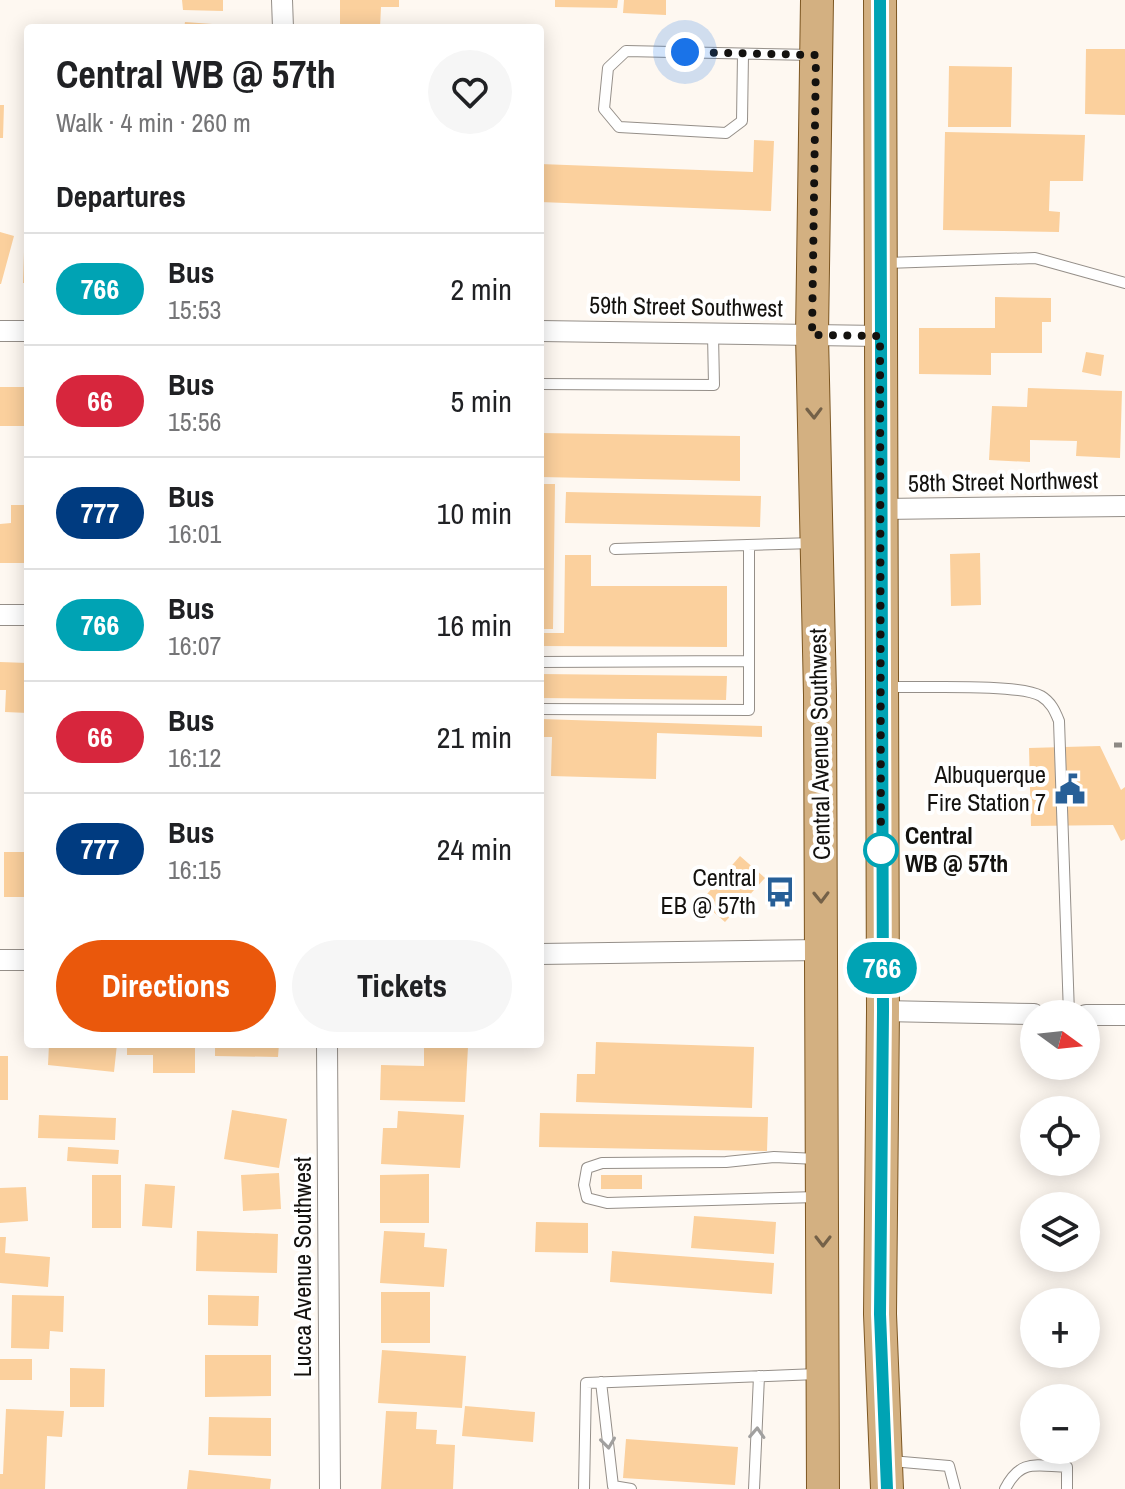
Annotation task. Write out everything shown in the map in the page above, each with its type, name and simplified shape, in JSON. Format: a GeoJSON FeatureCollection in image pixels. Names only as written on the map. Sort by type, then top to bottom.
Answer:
{"type":"FeatureCollection","features":[{"type":"Feature","properties":{"kind":"main road","name":"Central Avenue Southwest"},"geometry":{"type":"LineString","coordinates":[[817,0],[812,335],[822,950],[823,1489]]}},
{"type":"Feature","properties":{"kind":"main road"},"geometry":{"type":"LineString","coordinates":[[880,0],[883,1011],[880,1314],[886,1475]]}},
{"type":"Feature","properties":{"kind":"street"},"geometry":{"type":"LineString","coordinates":[[282,0],[283,24]]}},
{"type":"Feature","properties":{"kind":"street"},"geometry":{"type":"LineString","coordinates":[[0,331],[24,331]]}},
{"type":"Feature","properties":{"kind":"street","name":"59th Street Southwest"},"geometry":{"type":"LineString","coordinates":[[544,331],[880,336]]}},
{"type":"Feature","properties":{"kind":"street","name":"58th Street Northwest"},"geometry":{"type":"LineString","coordinates":[[882,509],[1125,506]]}},
{"type":"Feature","properties":{"kind":"street"},"geometry":{"type":"LineString","coordinates":[[0,615],[24,615]]}},
{"type":"Feature","properties":{"kind":"street"},"geometry":{"type":"LineString","coordinates":[[544,954],[822,950]]}},
{"type":"Feature","properties":{"kind":"street"},"geometry":{"type":"LineString","coordinates":[[0,960],[24,960]]}},
{"type":"Feature","properties":{"kind":"street"},"geometry":{"type":"LineString","coordinates":[[883,1011],[1020,1014]]}},
{"type":"Feature","properties":{"kind":"street"},"geometry":{"type":"LineString","coordinates":[[1100,1015],[1125,1015]]}},
{"type":"Feature","properties":{"kind":"street","name":"Lucca Avenue Southwest"},"geometry":{"type":"LineString","coordinates":[[327,1048],[330,1489]]}},
{"type":"Feature","properties":{"kind":"lane"},"geometry":{"type":"LineString","coordinates":[[743,54],[742,121],[726,133],[619,127],[604,109],[608,68],[626,51],[816,55]]}},
{"type":"Feature","properties":{"kind":"lane"},"geometry":{"type":"LineString","coordinates":[[880,264],[1035,258],[1125,283]]}},
{"type":"Feature","properties":{"kind":"lane"},"geometry":{"type":"LineString","coordinates":[[544,384],[714,385],[713,334]]}},
{"type":"Feature","properties":{"kind":"lane"},"geometry":{"type":"LineString","coordinates":[[615,549],[816,543]]}},
{"type":"Feature","properties":{"kind":"lane"},"geometry":{"type":"LineString","coordinates":[[544,709],[749,710],[749,545]]}},
{"type":"Feature","properties":{"kind":"lane"},"geometry":{"type":"LineString","coordinates":[[544,662],[749,661]]}},
{"type":"Feature","properties":{"kind":"lane"},"geometry":{"type":"LineString","coordinates":[[881,687],[1018,689],[1040,695],[1055,709],[1059,721],[1069,1000]]}},
{"type":"Feature","properties":{"kind":"lane"},"geometry":{"type":"LineString","coordinates":[[823,1160],[774,1157],[726,1162],[602,1163],[587,1168],[584,1185],[587,1198],[607,1203],[823,1197]]}},
{"type":"Feature","properties":{"kind":"lane"},"geometry":{"type":"LineString","coordinates":[[584,1489],[586,1383],[823,1373]]}},
{"type":"Feature","properties":{"kind":"lane"},"geometry":{"type":"LineString","coordinates":[[754,1489],[759,1376]]}},
{"type":"Feature","properties":{"kind":"lane"},"geometry":{"type":"LineString","coordinates":[[601,1382],[613,1486],[631,1489]]}},
{"type":"Feature","properties":{"kind":"lane"},"geometry":{"type":"LineString","coordinates":[[1005,1489],[1013,1473],[1029,1465],[1067,1467],[1067,1489]]}},
{"type":"Feature","properties":{"kind":"lane"},"geometry":{"type":"LineString","coordinates":[[886,1475],[949,1466],[955,1489]]}},
{"type":"Feature","properties":{"kind":"path"},"geometry":{"type":"LineString","coordinates":[[1114,745],[1125,745]]}},
{"type":"Feature","properties":{"kind":"building"},"geometry":{"type":"Polygon","coordinates":[[[182,0],[223,0],[223,11],[183,10],[182,0]]]}},
{"type":"Feature","properties":{"kind":"building"},"geometry":{"type":"Polygon","coordinates":[[[340,0],[399,0],[399,7],[381,7],[380,24],[340,24],[340,0]]]}},
{"type":"Feature","properties":{"kind":"building"},"geometry":{"type":"Polygon","coordinates":[[[555,0],[618,0],[617,8],[555,7],[555,0]]]}},
{"type":"Feature","properties":{"kind":"building"},"geometry":{"type":"Polygon","coordinates":[[[624,0],[666,0],[666,15],[623,13],[624,0]]]}},
{"type":"Feature","properties":{"kind":"building"},"geometry":{"type":"Polygon","coordinates":[[[1086,49],[1125,49],[1125,115],[1085,114],[1086,49]]]}},
{"type":"Feature","properties":{"kind":"building"},"geometry":{"type":"Polygon","coordinates":[[[949,66],[1012,67],[1011,127],[948,127],[949,66]]]}},
{"type":"Feature","properties":{"kind":"building"},"geometry":{"type":"Polygon","coordinates":[[[0,105],[4,105],[3,138],[0,138],[0,105]]]}},
{"type":"Feature","properties":{"kind":"building"},"geometry":{"type":"Polygon","coordinates":[[[945,132],[1085,135],[1083,181],[1050,181],[1049,211],[1060,212],[1059,232],[943,230],[945,132]]]}},
{"type":"Feature","properties":{"kind":"building"},"geometry":{"type":"Polygon","coordinates":[[[754,140],[774,141],[771,211],[544,202],[544,164],[753,172],[754,140]]]}},
{"type":"Feature","properties":{"kind":"building"},"geometry":{"type":"Polygon","coordinates":[[[0,232],[14,236],[1,284],[0,284],[0,232]]]}},
{"type":"Feature","properties":{"kind":"building"},"geometry":{"type":"Polygon","coordinates":[[[995,297],[1051,298],[1051,322],[1042,322],[1042,353],[991,353],[991,375],[919,374],[919,328],[995,328],[995,297]]]}},
{"type":"Feature","properties":{"kind":"building"},"geometry":{"type":"Polygon","coordinates":[[[1086,352],[1104,355],[1101,376],[1082,372],[1086,352]]]}},
{"type":"Feature","properties":{"kind":"building"},"geometry":{"type":"Polygon","coordinates":[[[0,387],[24,387],[24,426],[0,426],[0,387]]]}},
{"type":"Feature","properties":{"kind":"building"},"geometry":{"type":"Polygon","coordinates":[[[1028,388],[1122,391],[1120,458],[1076,456],[1077,441],[1030,440],[1030,462],[989,460],[992,406],[1027,407],[1028,388]]]}},
{"type":"Feature","properties":{"kind":"building"},"geometry":{"type":"Polygon","coordinates":[[[544,433],[740,436],[740,481],[544,477],[544,433]]]}},
{"type":"Feature","properties":{"kind":"building"},"geometry":{"type":"Polygon","coordinates":[[[544,484],[555,484],[553,629],[544,629],[544,484]]]}},
{"type":"Feature","properties":{"kind":"building"},"geometry":{"type":"Polygon","coordinates":[[[566,492],[761,496],[760,527],[565,523],[566,492]]]}},
{"type":"Feature","properties":{"kind":"building"},"geometry":{"type":"Polygon","coordinates":[[[11,505],[24,505],[24,563],[0,563],[0,524],[11,523],[11,505]]]}},
{"type":"Feature","properties":{"kind":"building"},"geometry":{"type":"Polygon","coordinates":[[[980,553],[981,605],[951,606],[950,554],[980,553]]]}},
{"type":"Feature","properties":{"kind":"building"},"geometry":{"type":"Polygon","coordinates":[[[565,555],[591,555],[591,586],[727,586],[727,647],[544,646],[544,633],[564,633],[565,555]]]}},
{"type":"Feature","properties":{"kind":"building"},"geometry":{"type":"Polygon","coordinates":[[[0,662],[24,663],[24,713],[5,712],[6,690],[0,690],[0,662]]]}},
{"type":"Feature","properties":{"kind":"building"},"geometry":{"type":"Polygon","coordinates":[[[544,674],[727,676],[726,700],[544,698],[544,674]]]}},
{"type":"Feature","properties":{"kind":"building"},"geometry":{"type":"Polygon","coordinates":[[[544,719],[762,726],[762,737],[657,733],[656,779],[551,776],[552,737],[544,737],[544,719]]]}},
{"type":"Feature","properties":{"kind":"building"},"geometry":{"type":"Polygon","coordinates":[[[1100,746],[1121,790],[1125,787],[1125,839],[1121,841],[1113,825],[1031,826],[1029,748],[1100,746]]]}},
{"type":"Feature","properties":{"kind":"building"},"geometry":{"type":"Polygon","coordinates":[[[4,852],[24,852],[24,897],[4,897],[4,852]]]}},
{"type":"Feature","properties":{"kind":"building"},"geometry":{"type":"Polygon","coordinates":[[[740,856],[765,878],[725,922],[701,901],[740,856]]]}},
{"type":"Feature","properties":{"kind":"building"},"geometry":{"type":"Polygon","coordinates":[[[596,1042],[754,1047],[752,1108],[576,1102],[577,1074],[595,1074],[596,1042]]]}},
{"type":"Feature","properties":{"kind":"building"},"geometry":{"type":"Polygon","coordinates":[[[49,1048],[117,1048],[114,1072],[48,1065],[49,1048]]]}},
{"type":"Feature","properties":{"kind":"building"},"geometry":{"type":"Polygon","coordinates":[[[127,1048],[195,1048],[195,1073],[153,1073],[153,1055],[127,1055],[127,1048]]]}},
{"type":"Feature","properties":{"kind":"building"},"geometry":{"type":"Polygon","coordinates":[[[215,1048],[279,1048],[278,1057],[215,1056],[215,1048]]]}},
{"type":"Feature","properties":{"kind":"building"},"geometry":{"type":"Polygon","coordinates":[[[424,1048],[468,1048],[465,1102],[380,1100],[381,1065],[424,1066],[424,1048]]]}},
{"type":"Feature","properties":{"kind":"building"},"geometry":{"type":"Polygon","coordinates":[[[0,1056],[8,1056],[8,1100],[0,1100],[0,1056]]]}},
{"type":"Feature","properties":{"kind":"building"},"geometry":{"type":"Polygon","coordinates":[[[232,1110],[287,1119],[279,1168],[224,1159],[232,1110]]]}},
{"type":"Feature","properties":{"kind":"building"},"geometry":{"type":"Polygon","coordinates":[[[398,1111],[464,1115],[460,1168],[381,1164],[383,1128],[397,1128],[398,1111]]]}},
{"type":"Feature","properties":{"kind":"building"},"geometry":{"type":"Polygon","coordinates":[[[540,1113],[768,1117],[767,1151],[539,1147],[540,1113]]]}},
{"type":"Feature","properties":{"kind":"building"},"geometry":{"type":"Polygon","coordinates":[[[39,1115],[116,1118],[115,1140],[38,1138],[39,1115]]]}},
{"type":"Feature","properties":{"kind":"building"},"geometry":{"type":"Polygon","coordinates":[[[68,1147],[119,1150],[118,1164],[67,1161],[68,1147]]]}},
{"type":"Feature","properties":{"kind":"building"},"geometry":{"type":"Polygon","coordinates":[[[279,1173],[281,1209],[243,1211],[241,1175],[279,1173]]]}},
{"type":"Feature","properties":{"kind":"building"},"geometry":{"type":"Polygon","coordinates":[[[429,1174],[429,1223],[380,1223],[380,1175],[429,1174]]]}},
{"type":"Feature","properties":{"kind":"building"},"geometry":{"type":"Polygon","coordinates":[[[92,1175],[121,1175],[121,1228],[92,1228],[92,1175]]]}},
{"type":"Feature","properties":{"kind":"building"},"geometry":{"type":"Polygon","coordinates":[[[601,1175],[642,1175],[642,1189],[601,1189],[601,1175]]]}},
{"type":"Feature","properties":{"kind":"building"},"geometry":{"type":"Polygon","coordinates":[[[145,1184],[175,1186],[172,1228],[142,1226],[145,1184]]]}},
{"type":"Feature","properties":{"kind":"building"},"geometry":{"type":"Polygon","coordinates":[[[26,1187],[28,1221],[0,1223],[0,1188],[26,1187]]]}},
{"type":"Feature","properties":{"kind":"building"},"geometry":{"type":"Polygon","coordinates":[[[694,1216],[776,1222],[774,1254],[691,1248],[694,1216]]]}},
{"type":"Feature","properties":{"kind":"building"},"geometry":{"type":"Polygon","coordinates":[[[536,1222],[588,1223],[588,1253],[535,1252],[536,1222]]]}},
{"type":"Feature","properties":{"kind":"building"},"geometry":{"type":"Polygon","coordinates":[[[197,1231],[278,1234],[277,1273],[196,1271],[197,1231]]]}},
{"type":"Feature","properties":{"kind":"building"},"geometry":{"type":"Polygon","coordinates":[[[384,1231],[425,1233],[424,1247],[447,1249],[444,1287],[380,1283],[384,1231]]]}},
{"type":"Feature","properties":{"kind":"building"},"geometry":{"type":"Polygon","coordinates":[[[0,1237],[6,1237],[5,1253],[50,1257],[48,1287],[0,1283],[0,1237]]]}},
{"type":"Feature","properties":{"kind":"building"},"geometry":{"type":"Polygon","coordinates":[[[612,1251],[774,1263],[772,1294],[610,1282],[612,1251]]]}},
{"type":"Feature","properties":{"kind":"building"},"geometry":{"type":"Polygon","coordinates":[[[381,1292],[430,1292],[430,1343],[381,1343],[381,1292]]]}},
{"type":"Feature","properties":{"kind":"building"},"geometry":{"type":"Polygon","coordinates":[[[12,1295],[64,1296],[63,1332],[50,1331],[49,1349],[11,1348],[12,1295]]]}},
{"type":"Feature","properties":{"kind":"building"},"geometry":{"type":"Polygon","coordinates":[[[208,1295],[259,1296],[258,1326],[208,1325],[208,1295]]]}},
{"type":"Feature","properties":{"kind":"building"},"geometry":{"type":"Polygon","coordinates":[[[382,1350],[466,1356],[462,1408],[378,1403],[382,1350]]]}},
{"type":"Feature","properties":{"kind":"building"},"geometry":{"type":"Polygon","coordinates":[[[205,1355],[271,1355],[271,1396],[205,1397],[205,1355]]]}},
{"type":"Feature","properties":{"kind":"building"},"geometry":{"type":"Polygon","coordinates":[[[0,1359],[32,1359],[32,1380],[0,1380],[0,1359]]]}},
{"type":"Feature","properties":{"kind":"building"},"geometry":{"type":"Polygon","coordinates":[[[70,1368],[105,1369],[104,1407],[70,1407],[70,1368]]]}},
{"type":"Feature","properties":{"kind":"building"},"geometry":{"type":"Polygon","coordinates":[[[465,1406],[535,1412],[533,1442],[462,1436],[465,1406]]]}},
{"type":"Feature","properties":{"kind":"building"},"geometry":{"type":"Polygon","coordinates":[[[6,1409],[64,1411],[62,1437],[47,1436],[45,1489],[0,1489],[6,1409]]]}},
{"type":"Feature","properties":{"kind":"building"},"geometry":{"type":"Polygon","coordinates":[[[386,1411],[417,1412],[416,1429],[437,1430],[436,1444],[455,1445],[453,1489],[381,1489],[386,1411]]]}},
{"type":"Feature","properties":{"kind":"building"},"geometry":{"type":"Polygon","coordinates":[[[209,1417],[271,1418],[271,1456],[208,1455],[209,1417]]]}},
{"type":"Feature","properties":{"kind":"building"},"geometry":{"type":"Polygon","coordinates":[[[626,1439],[738,1447],[735,1485],[623,1478],[626,1439]]]}},
{"type":"Feature","properties":{"kind":"building"},"geometry":{"type":"Polygon","coordinates":[[[189,1470],[271,1479],[270,1489],[187,1489],[189,1470]]]}},
{"type":"Feature","properties":{"kind":"bus line","name":"766"},"geometry":{"type":"LineString","coordinates":[[880,0],[883,1011],[880,1314],[887,1489]]}},
{"type":"Feature","properties":{"kind":"place","name":"Albuquerque Fire Station 7"},"geometry":{"type":"Point","coordinates":[1070,789]}},
{"type":"Feature","properties":{"kind":"place","name":"Central WB @ 57th"},"geometry":{"type":"Point","coordinates":[881,850]}},
{"type":"Feature","properties":{"kind":"place","name":"Central EB @ 57th"},"geometry":{"type":"Point","coordinates":[780,892]}},
{"type":"Feature","properties":{"kind":"route"},"geometry":{"type":"LineString","coordinates":[[685,52],[816,55],[812,335],[880,336],[881,863],[881,850]]}}]}
